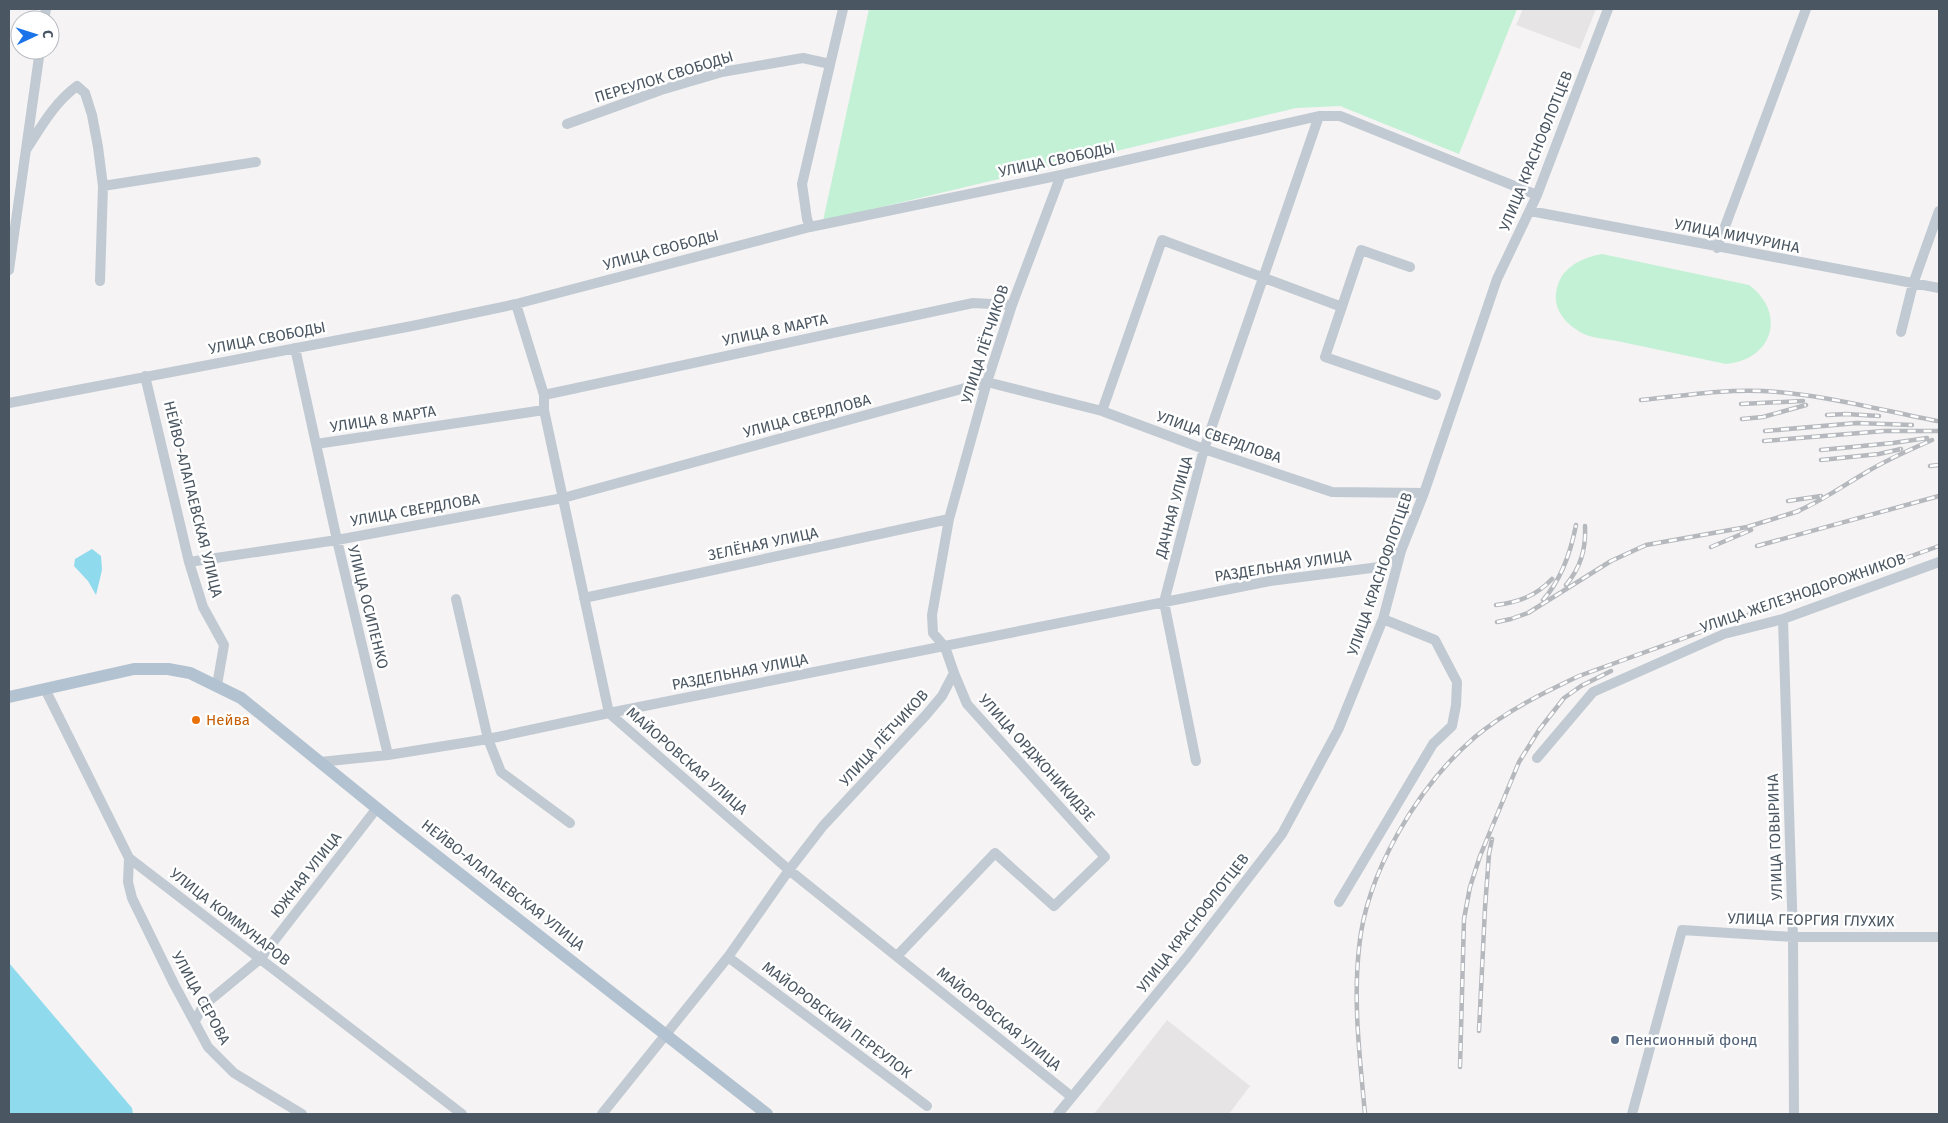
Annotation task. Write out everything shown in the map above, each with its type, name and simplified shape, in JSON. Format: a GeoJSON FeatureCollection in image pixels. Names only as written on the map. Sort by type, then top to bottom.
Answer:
{"type":"FeatureCollection","features":[{"type":"Feature","properties":{"kind":"main road","name":"НЕЙВО-АЛАПАЕВСКАЯ УЛИЦА"},"geometry":{"type":"LineString","coordinates":[[9,696],[134,670],[168,669],[190,673],[241,698],[400,826],[767,1114]]}},
{"type":"Feature","properties":{"kind":"street"},"geometry":{"type":"LineString","coordinates":[[810,227],[802,184],[843,9]]}},
{"type":"Feature","properties":{"kind":"street","name":"УЛИЦА КРАСНОФЛОТЦЕВ"},"geometry":{"type":"LineString","coordinates":[[1058,1114],[1187,957],[1282,834],[1338,730],[1383,619],[1401,551],[1424,493],[1497,279],[1537,195],[1608,9]]}},
{"type":"Feature","properties":{"kind":"street"},"geometry":{"type":"LineString","coordinates":[[1717,248],[1806,9]]}},
{"type":"Feature","properties":{"kind":"street","name":"ПЕРЕУЛОК СВОБОДЫ"},"geometry":{"type":"LineString","coordinates":[[567,124],[661,90],[722,72],[803,58],[830,64]]}},
{"type":"Feature","properties":{"kind":"street"},"geometry":{"type":"LineString","coordinates":[[9,270],[39,60]]}},
{"type":"Feature","properties":{"kind":"street"},"geometry":{"type":"LineString","coordinates":[[26,150],[49,114],[65,95],[76,86],[85,93],[92,115],[103,186],[100,281]]}},
{"type":"Feature","properties":{"kind":"street"},"geometry":{"type":"LineString","coordinates":[[1319,116],[1340,116],[1537,195]]}},
{"type":"Feature","properties":{"kind":"street","name":"УЛИЦА СВОБОДЫ"},"geometry":{"type":"LineString","coordinates":[[9,402],[412,326],[516,304],[810,227],[1061,175],[1319,116]]}},
{"type":"Feature","properties":{"kind":"street","name":"ДАЧНАЯ УЛИЦА"},"geometry":{"type":"LineString","coordinates":[[1164,602],[1204,449],[1265,278],[1319,116]]}},
{"type":"Feature","properties":{"kind":"street"},"geometry":{"type":"LineString","coordinates":[[103,186],[256,162]]}},
{"type":"Feature","properties":{"kind":"street","name":"УЛИЦА ЛЁТЧИКОВ"},"geometry":{"type":"LineString","coordinates":[[602,1114],[728,957],[789,870],[823,826],[926,715],[942,696],[954,673],[945,647],[933,633],[932,615],[949,519],[987,382],[1012,305],[1061,175]]}},
{"type":"Feature","properties":{"kind":"street","name":"УЛИЦА МИЧУРИНА"},"geometry":{"type":"LineString","coordinates":[[1530,211],[1717,248],[1939,288]]}},
{"type":"Feature","properties":{"kind":"street"},"geometry":{"type":"LineString","coordinates":[[1901,332],[1913,284],[1939,211]]}},
{"type":"Feature","properties":{"kind":"street"},"geometry":{"type":"LineString","coordinates":[[1102,411],[1162,240],[1342,307]]}},
{"type":"Feature","properties":{"kind":"street"},"geometry":{"type":"LineString","coordinates":[[1410,267],[1361,250],[1326,357],[1436,395]]}},
{"type":"Feature","properties":{"kind":"street","name":"УЛИЦА 8 МАРТА"},"geometry":{"type":"LineString","coordinates":[[544,395],[973,303],[1012,305]]}},
{"type":"Feature","properties":{"kind":"street","name":"МАЙОРОВСКАЯ УЛИЦА"},"geometry":{"type":"LineString","coordinates":[[516,304],[544,395],[544,410],[609,713],[789,870],[1072,1097]]}},
{"type":"Feature","properties":{"kind":"street","name":"УЛИЦА ОСИПЕНКО"},"geometry":{"type":"LineString","coordinates":[[294,348],[336,540],[388,755]]}},
{"type":"Feature","properties":{"kind":"street","name":"НЕЙВО-АЛАПАЕВСКАЯ УЛИЦА"},"geometry":{"type":"LineString","coordinates":[[145,376],[188,562],[203,607],[224,645],[217,685]]}},
{"type":"Feature","properties":{"kind":"street","name":"УЛИЦА СВЕРДЛОВА"},"geometry":{"type":"LineString","coordinates":[[188,562],[336,540],[563,498],[987,382],[1102,411],[1204,449],[1332,492],[1424,493]]}},
{"type":"Feature","properties":{"kind":"street","name":"УЛИЦА 8 МАРТА"},"geometry":{"type":"LineString","coordinates":[[316,444],[544,410]]}},
{"type":"Feature","properties":{"kind":"street","name":"ЗЕЛЁНАЯ УЛИЦА"},"geometry":{"type":"LineString","coordinates":[[584,598],[949,519]]}},
{"type":"Feature","properties":{"kind":"street","name":"РАЗДЕЛЬНАЯ УЛИЦА"},"geometry":{"type":"LineString","coordinates":[[320,762],[388,755],[488,739],[1270,580],[1380,567],[1401,551]]}},
{"type":"Feature","properties":{"kind":"street","name":"УЛИЦА ЖЕЛЕЗНОДОРОЖНИКОВ"},"geometry":{"type":"LineString","coordinates":[[1537,758],[1593,692],[1724,634],[1783,619],[1939,562]]}},
{"type":"Feature","properties":{"kind":"street"},"geometry":{"type":"LineString","coordinates":[[456,598],[488,739],[500,772],[570,823]]}},
{"type":"Feature","properties":{"kind":"street"},"geometry":{"type":"LineString","coordinates":[[1164,602],[1196,761]]}},
{"type":"Feature","properties":{"kind":"street"},"geometry":{"type":"LineString","coordinates":[[1339,902],[1433,744],[1452,726],[1456,705],[1456,682],[1435,640],[1383,619]]}},
{"type":"Feature","properties":{"kind":"street","name":"УЛИЦА ГОВЫРИНА"},"geometry":{"type":"LineString","coordinates":[[1783,619],[1793,938],[1794,1114]]}},
{"type":"Feature","properties":{"kind":"street","name":"УЛИЦА ОРДЖОНИКИДЗЕ"},"geometry":{"type":"LineString","coordinates":[[897,956],[995,853],[1054,906],[1106,858],[967,704],[954,673]]}},
{"type":"Feature","properties":{"kind":"street","name":"УЛИЦА КОММУНАРОВ"},"geometry":{"type":"LineString","coordinates":[[45,689],[130,858],[462,1114]]}},
{"type":"Feature","properties":{"kind":"street","name":"ЮЖНАЯ УЛИЦА"},"geometry":{"type":"LineString","coordinates":[[195,1020],[203,1006],[260,959],[377,808]]}},
{"type":"Feature","properties":{"kind":"street","name":"УЛИЦА СЕРОВА"},"geometry":{"type":"LineString","coordinates":[[130,858],[128,882],[132,898],[174,984],[208,1046],[234,1073],[302,1114]]}},
{"type":"Feature","properties":{"kind":"street","name":"УЛИЦА ГЕОРГИЯ ГЛУХИХ"},"geometry":{"type":"LineString","coordinates":[[1632,1114],[1682,930],[1793,938],[1939,937]]}},
{"type":"Feature","properties":{"kind":"street","name":"МАЙОРОВСКИЙ ПЕРЕУЛОК"},"geometry":{"type":"LineString","coordinates":[[728,957],[927,1106]]}},
{"type":"Feature","properties":{"kind":"shaded area"},"geometry":{"type":"Polygon","coordinates":[[[1523,9],[1596,9],[1580,49],[1516,25],[1523,9]]]}},
{"type":"Feature","properties":{"kind":"shaded area"},"geometry":{"type":"Polygon","coordinates":[[[1167,1020],[1250,1086],[1229,1114],[1094,1114],[1167,1020]]]}},
{"type":"Feature","properties":{"kind":"green space"},"geometry":{"type":"Polygon","coordinates":[[[869,9],[1517,9],[1459,154],[1340,106],[1296,108],[823,221],[869,9]]]}},
{"type":"Feature","properties":{"kind":"green space"},"geometry":{"type":"Polygon","coordinates":[[[1602,254],[1749,285],[1761,296],[1768,309],[1771,321],[1769,334],[1764,345],[1755,354],[1742,361],[1726,364],[1593,337],[1580,332],[1567,323],[1559,311],[1556,298],[1559,282],[1571,266],[1589,257],[1602,254]]]}},
{"type":"Feature","properties":{"kind":"water"},"geometry":{"type":"Polygon","coordinates":[[[92,549],[101,556],[102,570],[96,595],[88,581],[74,566],[75,559],[92,549]]]}},
{"type":"Feature","properties":{"kind":"water"},"geometry":{"type":"Polygon","coordinates":[[[9,963],[132,1108],[133,1114],[9,1114],[9,963]]]}},
{"type":"Feature","properties":{"kind":"railway"},"geometry":{"type":"LineString","coordinates":[[1641,400],[1717,392],[1763,391],[1807,395],[1937,421]]}},
{"type":"Feature","properties":{"kind":"railway"},"geometry":{"type":"LineString","coordinates":[[1741,404],[1803,401]]}},
{"type":"Feature","properties":{"kind":"railway"},"geometry":{"type":"LineString","coordinates":[[1742,419],[1763,417],[1806,405]]}},
{"type":"Feature","properties":{"kind":"railway"},"geometry":{"type":"LineString","coordinates":[[1827,415],[1879,416]]}},
{"type":"Feature","properties":{"kind":"railway"},"geometry":{"type":"LineString","coordinates":[[1765,431],[1857,423],[1912,425]]}},
{"type":"Feature","properties":{"kind":"railway"},"geometry":{"type":"LineString","coordinates":[[1764,441],[1884,431],[1939,431]]}},
{"type":"Feature","properties":{"kind":"railway"},"geometry":{"type":"LineString","coordinates":[[1821,450],[1927,438]]}},
{"type":"Feature","properties":{"kind":"railway"},"geometry":{"type":"LineString","coordinates":[[1793,513],[1821,500],[1881,464],[1932,440]]}},
{"type":"Feature","properties":{"kind":"railway"},"geometry":{"type":"LineString","coordinates":[[1821,460],[1879,454],[1901,449]]}},
{"type":"Feature","properties":{"kind":"railway"},"geometry":{"type":"LineString","coordinates":[[1930,466],[1939,465]]}},
{"type":"Feature","properties":{"kind":"railway"},"geometry":{"type":"LineString","coordinates":[[1788,501],[1821,496]]}},
{"type":"Feature","properties":{"kind":"railway"},"geometry":{"type":"LineString","coordinates":[[1757,546],[1939,496]]}},
{"type":"Feature","properties":{"kind":"railway"},"geometry":{"type":"LineString","coordinates":[[1497,622],[1528,613],[1611,561],[1646,545],[1747,527],[1799,511]]}},
{"type":"Feature","properties":{"kind":"railway"},"geometry":{"type":"LineString","coordinates":[[1543,600],[1555,584],[1564,565],[1576,525]]}},
{"type":"Feature","properties":{"kind":"railway"},"geometry":{"type":"LineString","coordinates":[[1566,585],[1579,564],[1585,542],[1585,526]]}},
{"type":"Feature","properties":{"kind":"railway"},"geometry":{"type":"LineString","coordinates":[[1711,547],[1751,530]]}},
{"type":"Feature","properties":{"kind":"railway"},"geometry":{"type":"LineString","coordinates":[[1365,1114],[1358,1031],[1357,990],[1359,948],[1364,919],[1372,890],[1398,833],[1434,780],[1454,757],[1475,737],[1499,719],[1538,696],[1579,676],[1939,546]]}},
{"type":"Feature","properties":{"kind":"railway"},"geometry":{"type":"LineString","coordinates":[[1496,605],[1527,597],[1540,590],[1552,579]]}},
{"type":"Feature","properties":{"kind":"railway"},"geometry":{"type":"LineString","coordinates":[[1460,1067],[1464,919],[1470,887],[1480,856],[1519,762],[1539,730],[1564,698],[1581,686],[1611,671]]}},
{"type":"Feature","properties":{"kind":"railway"},"geometry":{"type":"LineString","coordinates":[[1479,1031],[1485,908],[1492,839]]}},
{"type":"Feature","properties":{"kind":"place","name":"Нейва"},"geometry":{"type":"Point","coordinates":[196,720]}},
{"type":"Feature","properties":{"kind":"place","name":"Пенсионный фонд"},"geometry":{"type":"Point","coordinates":[1615,1040]}}]}
